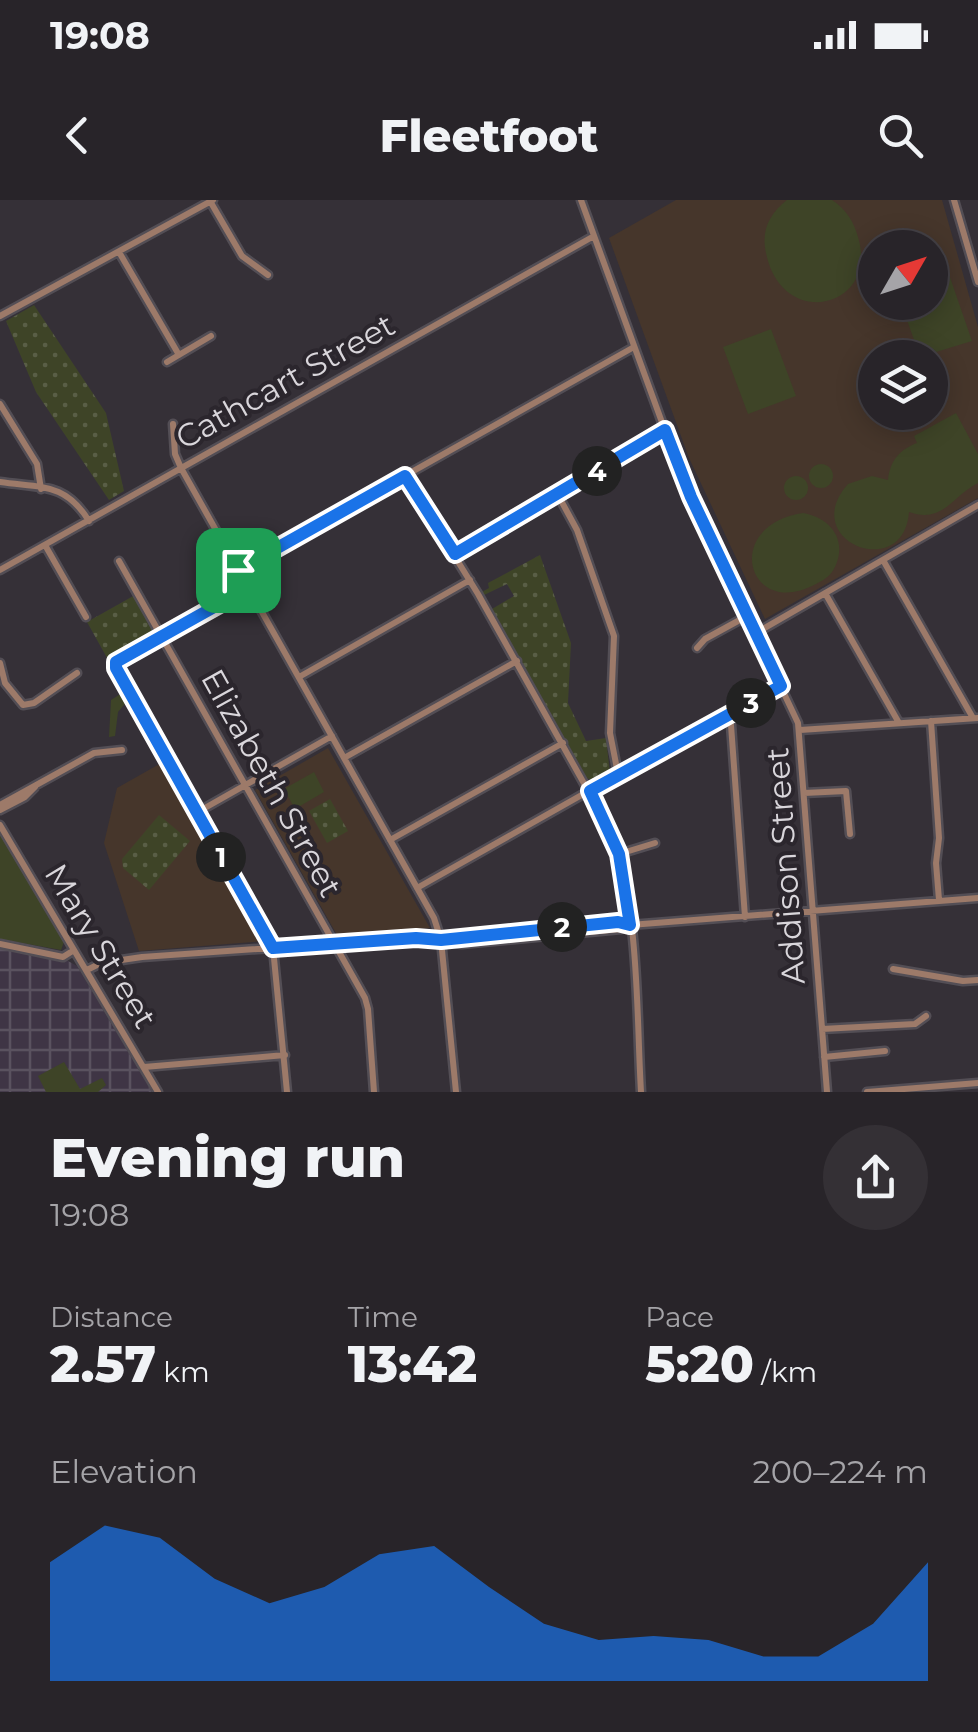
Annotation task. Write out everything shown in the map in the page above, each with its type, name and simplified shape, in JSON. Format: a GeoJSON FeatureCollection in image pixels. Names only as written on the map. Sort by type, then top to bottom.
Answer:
{"type":"FeatureCollection","features":[{"type":"Feature","properties":{"kind":"street"},"geometry":{"type":"LineString","coordinates":[[1,314],[211,200],[242,256],[268,275]]}},
{"type":"Feature","properties":{"kind":"street","name":"Addison Street"},"geometry":{"type":"LineString","coordinates":[[581,200],[684,480],[800,730],[827,1092]]}},
{"type":"Feature","properties":{"kind":"street"},"geometry":{"type":"LineString","coordinates":[[954,200],[978,282]]}},
{"type":"Feature","properties":{"kind":"street","name":"Cathcart Street"},"geometry":{"type":"LineString","coordinates":[[0,570],[594,236]]}},
{"type":"Feature","properties":{"kind":"street"},"geometry":{"type":"LineString","coordinates":[[119,252],[179,355]]}},
{"type":"Feature","properties":{"kind":"street"},"geometry":{"type":"LineString","coordinates":[[168,362],[211,336]]}},
{"type":"Feature","properties":{"kind":"street"},"geometry":{"type":"LineString","coordinates":[[238,570],[634,347]]}},
{"type":"Feature","properties":{"kind":"street"},"geometry":{"type":"LineString","coordinates":[[0,404],[37,464],[42,488]]}},
{"type":"Feature","properties":{"kind":"street"},"geometry":{"type":"LineString","coordinates":[[173,424],[180,468],[434,918],[441,940],[456,1092]]}},
{"type":"Feature","properties":{"kind":"street"},"geometry":{"type":"LineString","coordinates":[[455,554],[665,430]]}},
{"type":"Feature","properties":{"kind":"street"},"geometry":{"type":"LineString","coordinates":[[405,476],[455,554],[563,742],[619,854],[630,925],[641,1092]]}},
{"type":"Feature","properties":{"kind":"street"},"geometry":{"type":"LineString","coordinates":[[0,482],[72,496],[89,520]]}},
{"type":"Feature","properties":{"kind":"street"},"geometry":{"type":"LineString","coordinates":[[558,495],[577,530],[614,636],[610,734],[618,774]]}},
{"type":"Feature","properties":{"kind":"street"},"geometry":{"type":"LineString","coordinates":[[756,633],[978,505]]}},
{"type":"Feature","properties":{"kind":"street"},"geometry":{"type":"LineString","coordinates":[[45,545],[86,617]]}},
{"type":"Feature","properties":{"kind":"street"},"geometry":{"type":"LineString","coordinates":[[800,730],[976,718],[883,560]]}},
{"type":"Feature","properties":{"kind":"street","name":"Elizabeth Street"},"geometry":{"type":"LineString","coordinates":[[119,561],[368,1009],[374,1092]]}},
{"type":"Feature","properties":{"kind":"street"},"geometry":{"type":"LineString","coordinates":[[298,677],[470,580]]}},
{"type":"Feature","properties":{"kind":"street"},"geometry":{"type":"LineString","coordinates":[[248,588],[118,661],[116,668],[273,948],[288,1092]]}},
{"type":"Feature","properties":{"kind":"street"},"geometry":{"type":"LineString","coordinates":[[825,593],[899,723]]}},
{"type":"Feature","properties":{"kind":"street"},"geometry":{"type":"LineString","coordinates":[[697,648],[705,639],[748,616]]}},
{"type":"Feature","properties":{"kind":"street"},"geometry":{"type":"LineString","coordinates":[[344,758],[517,661]]}},
{"type":"Feature","properties":{"kind":"street"},"geometry":{"type":"LineString","coordinates":[[0,664],[6,682],[23,705],[34,703],[76,673]]}},
{"type":"Feature","properties":{"kind":"street"},"geometry":{"type":"LineString","coordinates":[[417,888],[724,714],[781,686]]}},
{"type":"Feature","properties":{"kind":"street"},"geometry":{"type":"LineString","coordinates":[[724,714],[731,725],[745,917]]}},
{"type":"Feature","properties":{"kind":"street"},"geometry":{"type":"LineString","coordinates":[[931,721],[939,838],[938,900]]}},
{"type":"Feature","properties":{"kind":"street"},"geometry":{"type":"LineString","coordinates":[[196,813],[332,736]]}},
{"type":"Feature","properties":{"kind":"street"},"geometry":{"type":"LineString","coordinates":[[390,840],[563,742]]}},
{"type":"Feature","properties":{"kind":"street"},"geometry":{"type":"LineString","coordinates":[[0,808],[94,752],[122,750]]}},
{"type":"Feature","properties":{"kind":"street"},"geometry":{"type":"LineString","coordinates":[[804,793],[846,791],[850,834]]}},
{"type":"Feature","properties":{"kind":"street","name":"Mary Street"},"geometry":{"type":"LineString","coordinates":[[0,826],[158,1092]]}},
{"type":"Feature","properties":{"kind":"street"},"geometry":{"type":"LineString","coordinates":[[619,854],[656,842]]}},
{"type":"Feature","properties":{"kind":"street"},"geometry":{"type":"LineString","coordinates":[[87,970],[101,963],[142,957],[333,942],[500,936],[978,898]]}},
{"type":"Feature","properties":{"kind":"street"},"geometry":{"type":"LineString","coordinates":[[0,944],[62,957],[74,950]]}},
{"type":"Feature","properties":{"kind":"street"},"geometry":{"type":"LineString","coordinates":[[893,969],[978,980]]}},
{"type":"Feature","properties":{"kind":"street"},"geometry":{"type":"LineString","coordinates":[[822,1029],[915,1024],[926,1016]]}},
{"type":"Feature","properties":{"kind":"street"},"geometry":{"type":"LineString","coordinates":[[824,1057],[885,1051]]}},
{"type":"Feature","properties":{"kind":"street"},"geometry":{"type":"LineString","coordinates":[[144,1067],[285,1055]]}},
{"type":"Feature","properties":{"kind":"street"},"geometry":{"type":"LineString","coordinates":[[867,1092],[978,1083]]}},
{"type":"Feature","properties":{"kind":"shaded area"},"geometry":{"type":"Polygon","coordinates":[[[676,200],[942,200],[978,327],[978,498],[765,619],[689,458],[609,238],[676,200]]]}},
{"type":"Feature","properties":{"kind":"shaded area"},"geometry":{"type":"Polygon","coordinates":[[[328,748],[430,928],[337,935],[255,790],[328,748]]]}},
{"type":"Feature","properties":{"kind":"shaded area"},"geometry":{"type":"Polygon","coordinates":[[[163,762],[264,941],[139,951],[104,843],[117,788],[163,762]]]}},
{"type":"Feature","properties":{"kind":"shaded area"},"geometry":{"type":"Polygon","coordinates":[[[0,948],[77,966],[152,1092],[0,1092],[0,948]]]}},
{"type":"Feature","properties":{"kind":"green space"},"geometry":{"type":"Polygon","coordinates":[[[787,200],[832,200],[841,207],[858,237],[858,271],[843,294],[826,301],[808,301],[790,294],[775,278],[765,237],[775,211],[787,200]]]}},
{"type":"Feature","properties":{"kind":"green space"},"geometry":{"type":"Polygon","coordinates":[[[948,272],[972,341],[948,348],[948,340],[914,340],[907,320],[948,320],[948,272]]]}},
{"type":"Feature","properties":{"kind":"green space"},"geometry":{"type":"Polygon","coordinates":[[[34,305],[106,413],[124,491],[109,500],[36,392],[6,321],[34,305]]]}},
{"type":"Feature","properties":{"kind":"green space"},"geometry":{"type":"Polygon","coordinates":[[[771,329],[796,396],[748,414],[723,347],[771,329]]]}},
{"type":"Feature","properties":{"kind":"green space"},"geometry":{"type":"Polygon","coordinates":[[[956,413],[978,454],[978,483],[939,512],[909,512],[903,534],[890,546],[858,546],[844,537],[835,522],[836,504],[848,484],[872,476],[888,480],[896,457],[917,443],[914,436],[925,430],[948,430],[948,417],[956,413]]]}},
{"type":"Feature","properties":{"kind":"green space"},"geometry":{"type":"Polygon","coordinates":[[[821,464],[833,476],[821,488],[809,476],[821,464]]]}},
{"type":"Feature","properties":{"kind":"green space"},"geometry":{"type":"Polygon","coordinates":[[[796,476],[808,488],[796,500],[784,488],[796,476]]]}},
{"type":"Feature","properties":{"kind":"green space"},"geometry":{"type":"Polygon","coordinates":[[[803,513],[827,523],[837,536],[837,562],[829,576],[816,584],[792,592],[773,590],[760,581],[753,567],[753,550],[761,534],[777,521],[803,513]]]}},
{"type":"Feature","properties":{"kind":"green space"},"geometry":{"type":"Polygon","coordinates":[[[540,555],[571,643],[568,703],[586,741],[606,738],[610,773],[596,783],[587,778],[492,609],[514,596],[507,584],[484,595],[482,592],[489,588],[488,583],[540,555]]]}},
{"type":"Feature","properties":{"kind":"green space"},"geometry":{"type":"Polygon","coordinates":[[[135,595],[156,636],[111,665],[87,622],[135,595]]]}},
{"type":"Feature","properties":{"kind":"green space"},"geometry":{"type":"Polygon","coordinates":[[[125,691],[129,699],[118,712],[115,736],[109,737],[111,700],[125,691]]]}},
{"type":"Feature","properties":{"kind":"green space"},"geometry":{"type":"Polygon","coordinates":[[[314,772],[324,792],[295,809],[284,789],[314,772]]]}},
{"type":"Feature","properties":{"kind":"green space"},"geometry":{"type":"Polygon","coordinates":[[[330,799],[348,831],[327,843],[309,811],[330,799]]]}},
{"type":"Feature","properties":{"kind":"green space"},"geometry":{"type":"Polygon","coordinates":[[[159,815],[190,841],[149,890],[123,868],[122,859],[159,815]]]}},
{"type":"Feature","properties":{"kind":"green space"},"geometry":{"type":"Polygon","coordinates":[[[0,833],[64,942],[61,950],[0,939],[0,833]]]}},
{"type":"Feature","properties":{"kind":"green space"},"geometry":{"type":"Polygon","coordinates":[[[64,1062],[80,1089],[102,1078],[106,1085],[98,1092],[46,1092],[38,1076],[64,1062]]]}},
{"type":"Feature","properties":{"kind":"route"},"geometry":{"type":"LineString","coordinates":[[665,430],[691,497],[781,686],[590,791],[619,854],[630,925],[618,922],[441,940],[416,938],[273,948],[115,665],[248,588],[238,570],[405,476],[455,554],[665,430]]}}]}
